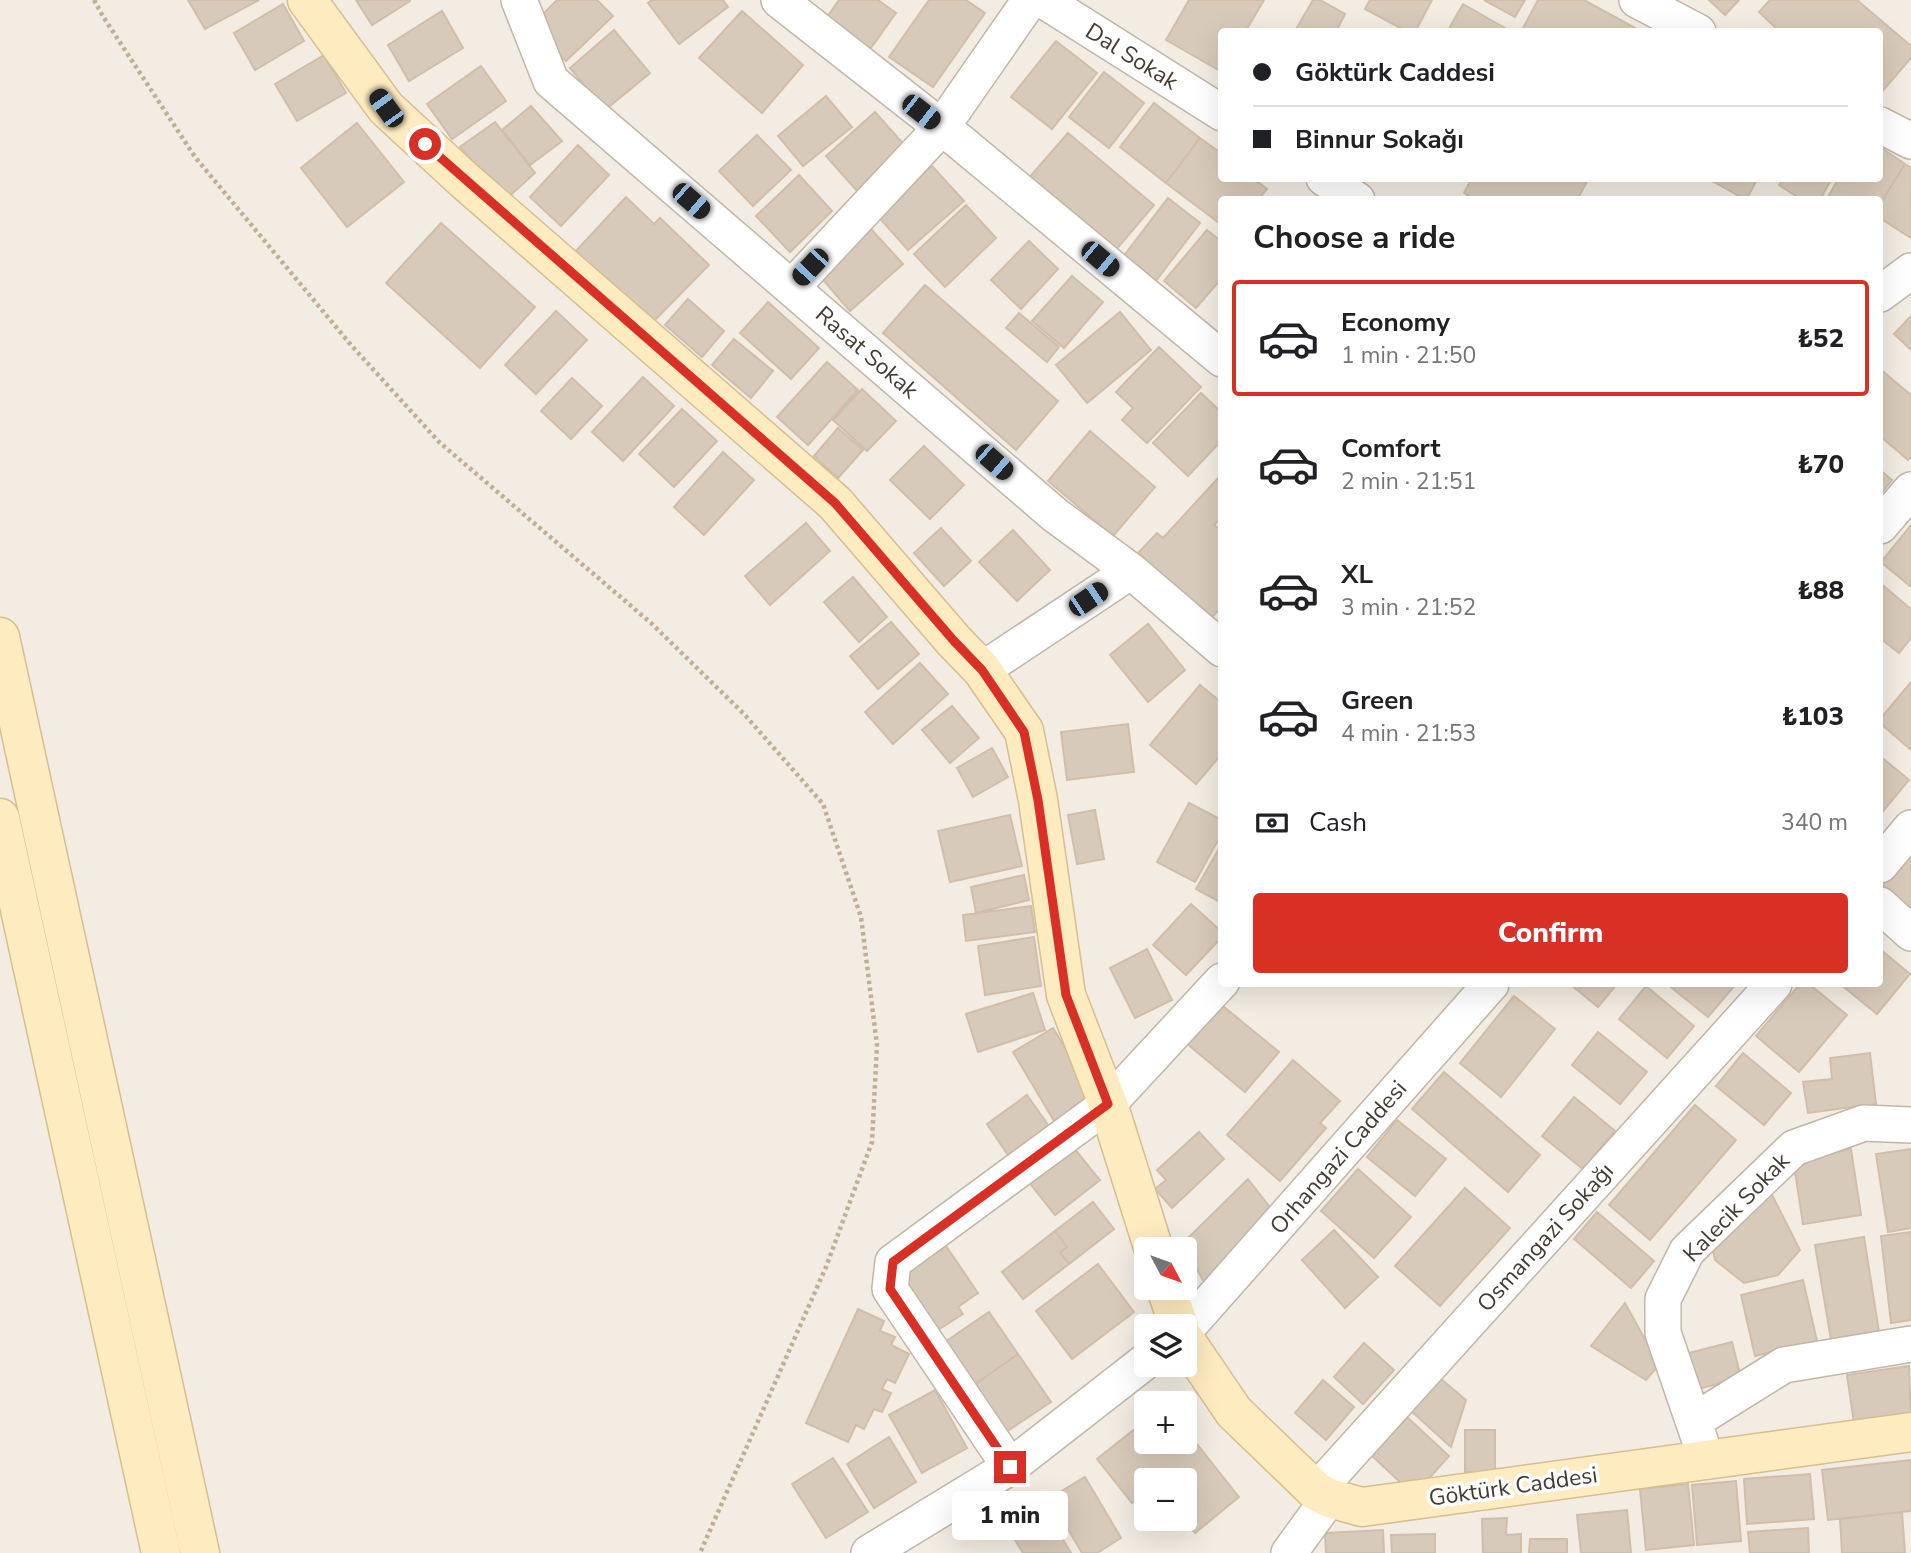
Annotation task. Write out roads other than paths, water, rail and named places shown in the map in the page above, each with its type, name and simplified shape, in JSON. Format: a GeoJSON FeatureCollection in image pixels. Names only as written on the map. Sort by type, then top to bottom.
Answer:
{"type":"FeatureCollection","features":[{"type":"Feature","properties":{"kind":"street"},"geometry":{"type":"LineString","coordinates":[[307,0],[386,108],[835,503],[982,670],[1024,732],[1038,800],[1066,995],[1108,1104],[1150,1237]]}},
{"type":"Feature","properties":{"kind":"street","name":"Rasat Sokak"},"geometry":{"type":"LineString","coordinates":[[519,0],[551,81],[1055,514],[1131,571],[1218,646]]}},
{"type":"Feature","properties":{"kind":"street"},"geometry":{"type":"LineString","coordinates":[[779,0],[941,128],[1218,356]]}},
{"type":"Feature","properties":{"kind":"street"},"geometry":{"type":"LineString","coordinates":[[792,287],[941,128],[1030,0]]}},
{"type":"Feature","properties":{"kind":"street","name":"Dal Sokak"},"geometry":{"type":"LineString","coordinates":[[1043,0],[1218,110]]}},
{"type":"Feature","properties":{"kind":"street"},"geometry":{"type":"LineString","coordinates":[[1637,0],[1690,28]]}},
{"type":"Feature","properties":{"kind":"street"},"geometry":{"type":"LineString","coordinates":[[1883,127],[1911,141]]}},
{"type":"Feature","properties":{"kind":"street"},"geometry":{"type":"LineString","coordinates":[[1330,182],[1351,196]]}},
{"type":"Feature","properties":{"kind":"street"},"geometry":{"type":"LineString","coordinates":[[1883,292],[1911,271]]}},
{"type":"Feature","properties":{"kind":"street"},"geometry":{"type":"LineString","coordinates":[[1883,523],[1911,490]]}},
{"type":"Feature","properties":{"kind":"street"},"geometry":{"type":"LineString","coordinates":[[982,670],[1131,571]]}},
{"type":"Feature","properties":{"kind":"street"},"geometry":{"type":"LineString","coordinates":[[0,637],[200,1553]]}},
{"type":"Feature","properties":{"kind":"street"},"geometry":{"type":"LineString","coordinates":[[0,818],[161,1553]]}},
{"type":"Feature","properties":{"kind":"street"},"geometry":{"type":"LineString","coordinates":[[1883,861],[1911,828]]}},
{"type":"Feature","properties":{"kind":"street"},"geometry":{"type":"LineString","coordinates":[[1883,908],[1911,933]]}},
{"type":"Feature","properties":{"kind":"street"},"geometry":{"type":"LineString","coordinates":[[1010,1467],[890,1289],[893,1262],[1108,1104],[1218,985]]}},
{"type":"Feature","properties":{"kind":"street","name":"Orhangazi Caddesi"},"geometry":{"type":"LineString","coordinates":[[1197,1316],[1488,987]]}},
{"type":"Feature","properties":{"kind":"street","name":"Osmangazi Sokağı"},"geometry":{"type":"LineString","coordinates":[[1289,1553],[1323,1494],[1771,987]]}},
{"type":"Feature","properties":{"kind":"street","name":"Kalecik Sokak"},"geometry":{"type":"LineString","coordinates":[[1707,1461],[1663,1333],[1662,1299],[1687,1251],[1794,1148],[1864,1123],[1911,1125]]}},
{"type":"Feature","properties":{"kind":"street"},"geometry":{"type":"LineString","coordinates":[[1693,1421],[1784,1365],[1911,1344]]}},
{"type":"Feature","properties":{"kind":"street","name":"Göktürk Caddesi"},"geometry":{"type":"LineString","coordinates":[[1197,1358],[1234,1412],[1323,1494],[1362,1507],[1911,1432]]}},
{"type":"Feature","properties":{"kind":"street"},"geometry":{"type":"LineString","coordinates":[[869,1553],[1010,1467],[1134,1370]]}}]}
